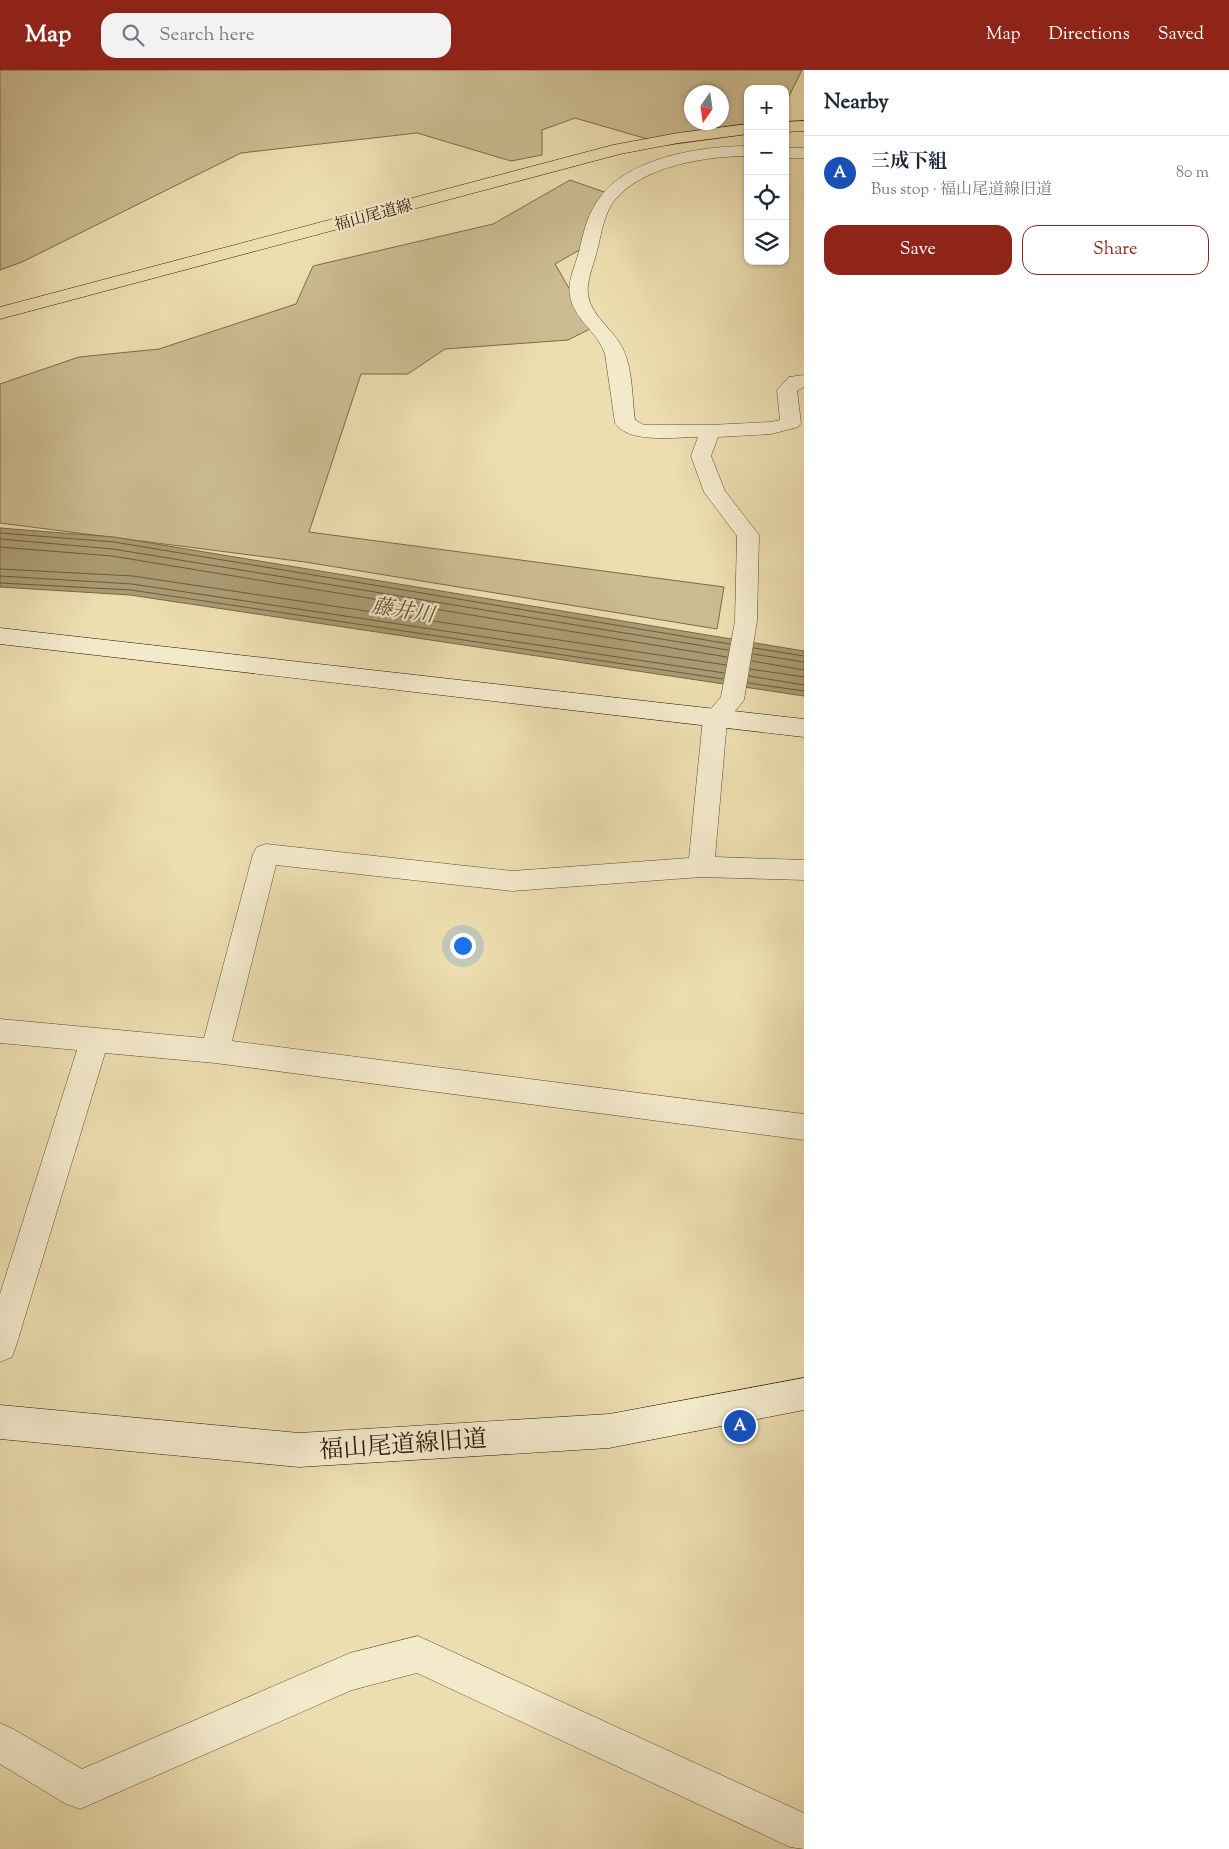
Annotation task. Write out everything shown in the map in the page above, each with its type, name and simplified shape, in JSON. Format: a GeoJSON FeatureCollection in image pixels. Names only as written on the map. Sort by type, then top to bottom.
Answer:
{"type":"FeatureCollection","features":[{"type":"Feature","properties":{"kind":"main road"},"geometry":{"type":"LineString","coordinates":[[789,127],[804,126]]}},
{"type":"Feature","properties":{"kind":"main road","name":"福山尾道線"},"geometry":{"type":"LineString","coordinates":[[0,312],[619,149],[678,138],[744,130]]}},
{"type":"Feature","properties":{"kind":"street"},"geometry":{"type":"LineString","coordinates":[[744,151],[732,150],[689,156],[648,170],[609,195],[598,216],[578,293],[584,314],[605,335],[615,350],[625,423],[640,431],[710,431],[771,428],[791,422],[788,390],[796,381],[804,381]]}},
{"type":"Feature","properties":{"kind":"street"},"geometry":{"type":"LineString","coordinates":[[789,153],[804,153]]}},
{"type":"Feature","properties":{"kind":"street"},"geometry":{"type":"LineString","coordinates":[[701,867],[715,718],[732,700],[746,621],[748,535],[716,492],[701,456],[710,431]]}},
{"type":"Feature","properties":{"kind":"street"},"geometry":{"type":"LineString","coordinates":[[0,636],[804,728]]}},
{"type":"Feature","properties":{"kind":"street"},"geometry":{"type":"LineString","coordinates":[[215,1051],[266,854],[512,881],[701,867],[804,870]]}},
{"type":"Feature","properties":{"kind":"street"},"geometry":{"type":"LineString","coordinates":[[0,1031],[215,1051],[804,1127]]}},
{"type":"Feature","properties":{"kind":"street"},"geometry":{"type":"LineString","coordinates":[[0,1346],[94,1041]]}},
{"type":"Feature","properties":{"kind":"street","name":"福山尾道線旧道"},"geometry":{"type":"LineString","coordinates":[[0,1422],[299,1450],[609,1431],[804,1394]]}},
{"type":"Feature","properties":{"kind":"street"},"geometry":{"type":"LineString","coordinates":[[0,1742],[80,1790],[350,1672],[418,1654],[804,1833]]}},
{"type":"Feature","properties":{"kind":"shaded area"},"geometry":{"type":"Polygon","coordinates":[[[0,70],[802,70],[789,96],[789,85],[744,85],[744,135],[668,145],[575,118],[542,130],[542,155],[511,161],[417,133],[241,153],[22,262],[0,270],[0,70]]]}},
{"type":"Feature","properties":{"kind":"shaded area"},"geometry":{"type":"Polygon","coordinates":[[[570,180],[610,194],[583,248],[555,264],[592,328],[568,340],[445,349],[408,374],[361,374],[309,532],[724,587],[717,629],[305,562],[0,523],[0,384],[79,357],[159,349],[296,304],[313,266],[493,224],[570,180]]]}},
{"type":"Feature","properties":{"kind":"water","name":"藤井川"},"geometry":{"type":"Polygon","coordinates":[[[0,528],[114,537],[804,651],[804,696],[130,595],[0,587],[0,528]]]}},
{"type":"Feature","properties":{"kind":"place","name":"三成下組"},"geometry":{"type":"Point","coordinates":[740,1426]}}]}
